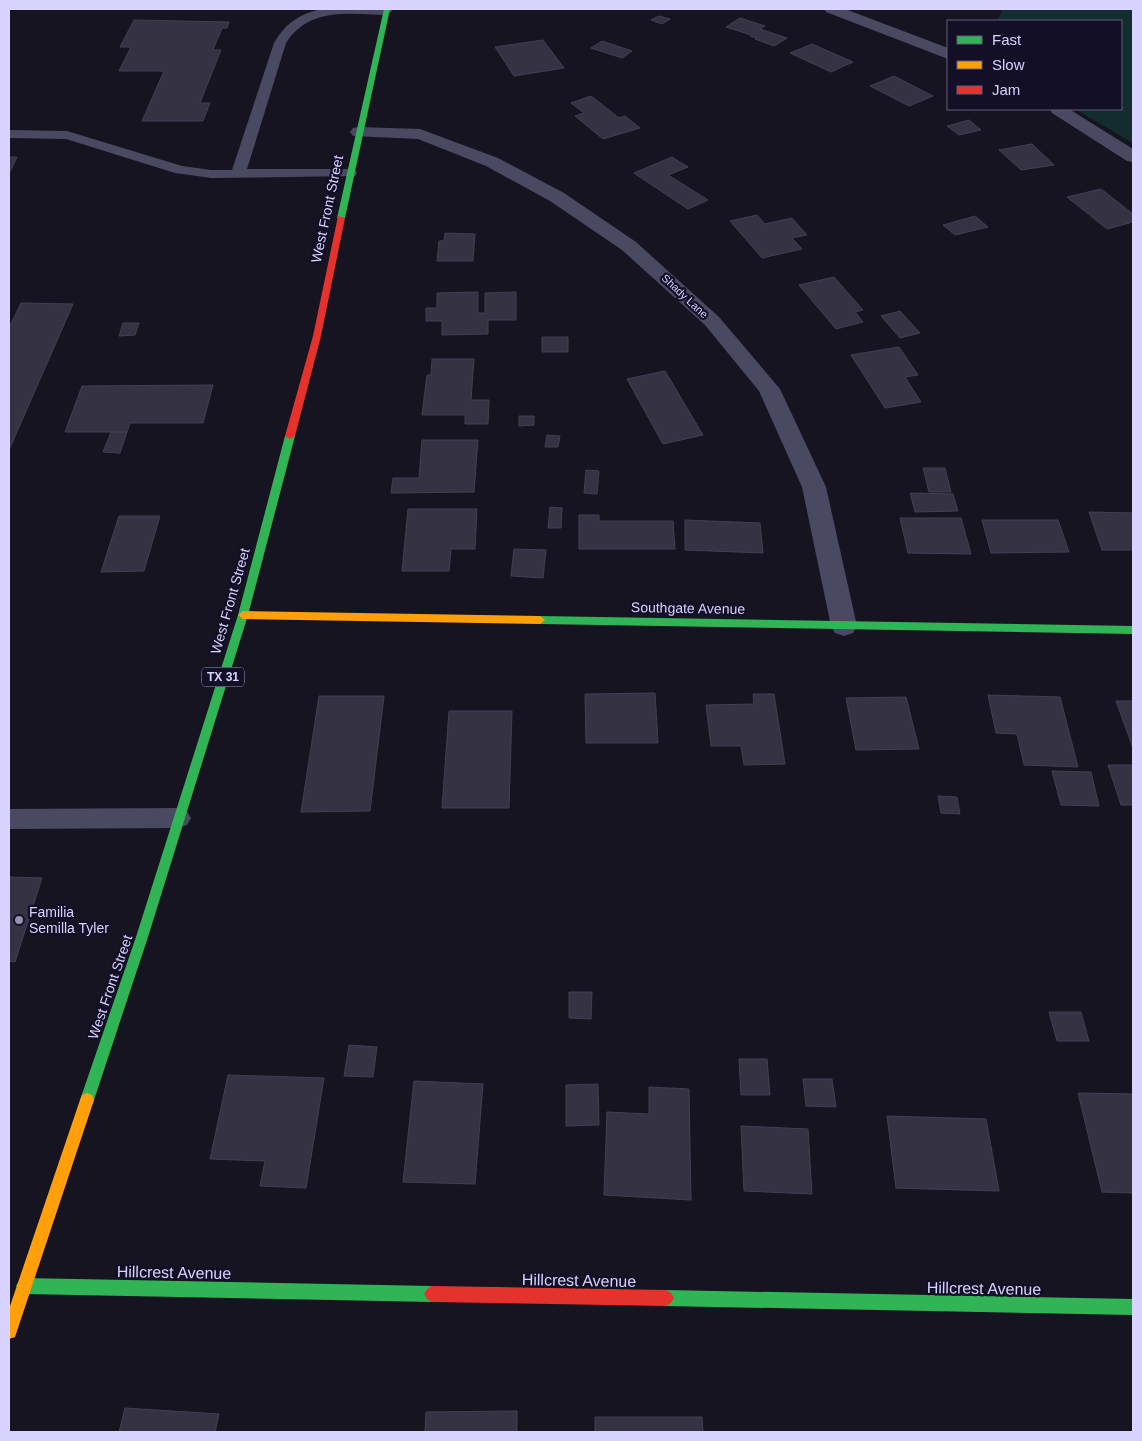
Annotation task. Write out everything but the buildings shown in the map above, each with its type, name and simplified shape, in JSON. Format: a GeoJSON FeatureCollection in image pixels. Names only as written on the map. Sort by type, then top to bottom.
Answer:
{"type":"FeatureCollection","features":[{"type":"Feature","properties":{"kind":"main road","name":"West Front Street"},"geometry":{"type":"LineString","coordinates":[[9,1331],[142,937],[243,615],[317,336],[350,173],[387,10]]}},
{"type":"Feature","properties":{"kind":"main road","name":"Southgate Avenue"},"geometry":{"type":"LineString","coordinates":[[243,615],[1133,630]]}},
{"type":"Feature","properties":{"kind":"main road","name":"Hillcrest Avenue"},"geometry":{"type":"LineString","coordinates":[[24,1286],[1133,1307]]}},
{"type":"Feature","properties":{"kind":"street"},"geometry":{"type":"LineString","coordinates":[[831,9],[947,54]]}},
{"type":"Feature","properties":{"kind":"street"},"geometry":{"type":"LineString","coordinates":[[1060,110],[1133,157]]}},
{"type":"Feature","properties":{"kind":"street","name":"Shady Lane"},"geometry":{"type":"LineString","coordinates":[[359,132],[420,134],[492,162],[557,197],[629,246],[712,321],[769,390],[814,487],[844,626]]}},
{"type":"Feature","properties":{"kind":"lane"},"geometry":{"type":"LineString","coordinates":[[238,174],[280,43],[290,27],[302,18],[318,12],[387,10]]}},
{"type":"Feature","properties":{"kind":"lane"},"geometry":{"type":"LineString","coordinates":[[9,134],[66,135],[180,170],[211,174],[350,173]]}},
{"type":"Feature","properties":{"kind":"lane"},"geometry":{"type":"LineString","coordinates":[[9,819],[179,818]]}},
{"type":"Feature","properties":{"kind":"green space"},"geometry":{"type":"Polygon","coordinates":[[[1003,9],[1133,9],[1133,143],[1077,110],[1122,110],[1122,20],[998,20],[1003,9]]]}},
{"type":"Feature","properties":{"kind":"traffic: fast"},"geometry":{"type":"LineString","coordinates":[[341,218],[387,9]]}},
{"type":"Feature","properties":{"kind":"traffic: fast"},"geometry":{"type":"LineString","coordinates":[[87,1100],[142,937],[243,615],[290,436]]}},
{"type":"Feature","properties":{"kind":"traffic: fast"},"geometry":{"type":"LineString","coordinates":[[540,620],[1133,630]]}},
{"type":"Feature","properties":{"kind":"traffic: fast"},"geometry":{"type":"LineString","coordinates":[[24,1286],[432,1294]]}},
{"type":"Feature","properties":{"kind":"traffic: fast"},"geometry":{"type":"LineString","coordinates":[[666,1298],[1133,1307]]}},
{"type":"Feature","properties":{"kind":"traffic: slow"},"geometry":{"type":"LineString","coordinates":[[243,615],[540,620]]}},
{"type":"Feature","properties":{"kind":"traffic: slow"},"geometry":{"type":"LineString","coordinates":[[9,1331],[87,1100]]}},
{"type":"Feature","properties":{"kind":"traffic: jam"},"geometry":{"type":"LineString","coordinates":[[290,436],[317,336],[341,218]]}},
{"type":"Feature","properties":{"kind":"traffic: jam"},"geometry":{"type":"LineString","coordinates":[[432,1294],[666,1298]]}},
{"type":"Feature","properties":{"kind":"place","name":"Familia Semilla Tyler"},"geometry":{"type":"Point","coordinates":[19,920]}}]}
